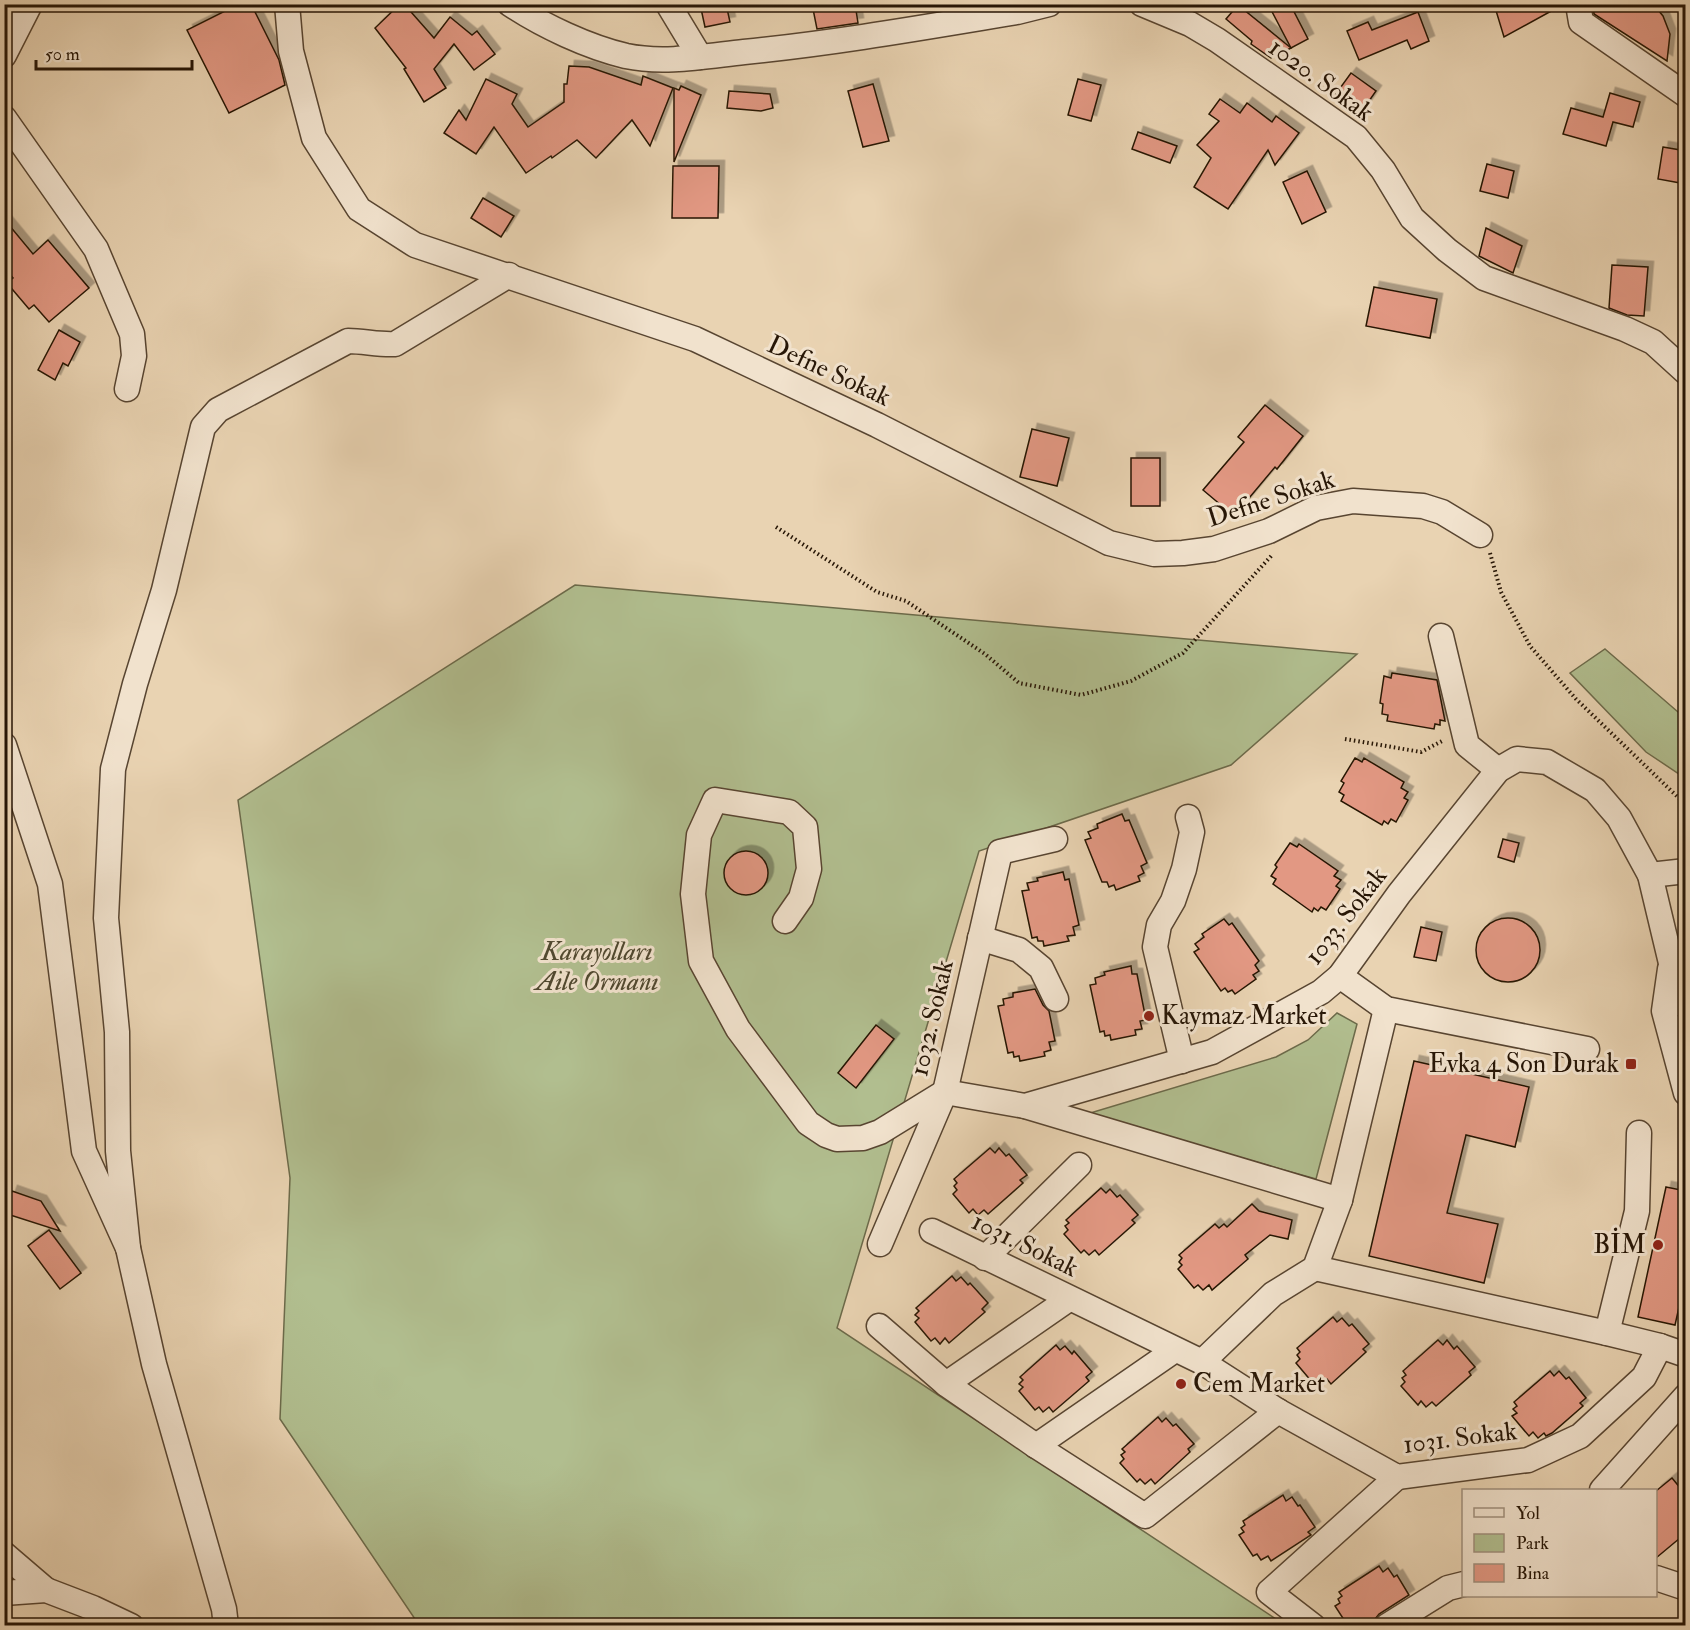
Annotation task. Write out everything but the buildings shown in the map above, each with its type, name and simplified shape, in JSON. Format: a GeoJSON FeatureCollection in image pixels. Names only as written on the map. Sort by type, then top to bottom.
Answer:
{"type":"FeatureCollection","features":[{"type":"Feature","properties":{"kind":"street"},"geometry":{"type":"LineString","coordinates":[[4,55],[30,4]]}},
{"type":"Feature","properties":{"kind":"street","name":"Defne Sokak"},"geometry":{"type":"LineString","coordinates":[[287,4],[291,51],[314,138],[360,209],[416,245],[695,339],[877,424],[1109,543],[1154,554],[1214,549],[1269,531],[1316,508],[1353,501],[1423,506],[1442,512],[1480,535]]}},
{"type":"Feature","properties":{"kind":"street"},"geometry":{"type":"LineString","coordinates":[[510,4],[540,24],[626,56],[663,59],[789,48],[1017,12],[1049,4]]}},
{"type":"Feature","properties":{"kind":"street"},"geometry":{"type":"LineString","coordinates":[[668,4],[700,57]]}},
{"type":"Feature","properties":{"kind":"street","name":"1020. Sokak"},"geometry":{"type":"LineString","coordinates":[[1142,4],[1190,24],[1217,40],[1356,137],[1383,170],[1412,218],[1447,250],[1484,278],[1625,329],[1653,342],[1686,372]]}},
{"type":"Feature","properties":{"kind":"street"},"geometry":{"type":"LineString","coordinates":[[1578,4],[1581,22],[1686,95]]}},
{"type":"Feature","properties":{"kind":"street"},"geometry":{"type":"LineString","coordinates":[[4,118],[96,249],[132,334],[134,356],[127,389]]}},
{"type":"Feature","properties":{"kind":"street"},"geometry":{"type":"LineString","coordinates":[[226,1626],[224,1609],[154,1364],[128,1248],[118,1151],[117,1032],[106,918],[113,769],[135,684],[164,590],[203,427],[218,410],[348,341],[395,344],[509,275]]}},
{"type":"Feature","properties":{"kind":"street"},"geometry":{"type":"LineString","coordinates":[[1441,636],[1467,745],[1498,770],[1517,759],[1546,762],[1594,790],[1619,818],[1650,875],[1678,966],[1686,1007]]}},
{"type":"Feature","properties":{"kind":"street"},"geometry":{"type":"LineString","coordinates":[[4,745],[50,884],[84,1151],[128,1248]]}},
{"type":"Feature","properties":{"kind":"street","name":"1033. Sokak"},"geometry":{"type":"LineString","coordinates":[[945,1092],[1025,1106],[1212,1052],[1321,992],[1340,976],[1399,894],[1498,770]]}},
{"type":"Feature","properties":{"kind":"street"},"geometry":{"type":"LineString","coordinates":[[785,921],[801,898],[809,869],[805,827],[789,812],[715,800],[699,835],[693,894],[702,961],[738,1029],[808,1123],[826,1135],[837,1139],[864,1138],[880,1132],[945,1092]]}},
{"type":"Feature","properties":{"kind":"street"},"geometry":{"type":"LineString","coordinates":[[1182,1061],[1155,946],[1159,925],[1173,901],[1184,869],[1192,831],[1188,817]]}},
{"type":"Feature","properties":{"kind":"street","name":"1032. Sokak"},"geometry":{"type":"LineString","coordinates":[[880,1244],[945,1092],[1000,852],[1055,839]]}},
{"type":"Feature","properties":{"kind":"street"},"geometry":{"type":"LineString","coordinates":[[1650,875],[1686,871]]}},
{"type":"Feature","properties":{"kind":"street"},"geometry":{"type":"LineString","coordinates":[[980,938],[1019,950],[1041,968],[1056,999]]}},
{"type":"Feature","properties":{"kind":"street"},"geometry":{"type":"LineString","coordinates":[[1678,966],[1664,1011],[1686,1093]]}},
{"type":"Feature","properties":{"kind":"street"},"geometry":{"type":"LineString","coordinates":[[1340,976],[1386,1009],[1587,1049]]}},
{"type":"Feature","properties":{"kind":"street"},"geometry":{"type":"LineString","coordinates":[[1202,1362],[1273,1294],[1315,1268],[1340,1200],[1386,1009]]}},
{"type":"Feature","properties":{"kind":"street"},"geometry":{"type":"LineString","coordinates":[[1025,1106],[1340,1200]]}},
{"type":"Feature","properties":{"kind":"street"},"geometry":{"type":"LineString","coordinates":[[1607,1333],[1637,1211],[1639,1133]]}},
{"type":"Feature","properties":{"kind":"street"},"geometry":{"type":"LineString","coordinates":[[985,1258],[1078,1165]]}},
{"type":"Feature","properties":{"kind":"street","name":"1031. Sokak"},"geometry":{"type":"LineString","coordinates":[[932,1231],[1202,1362],[1278,1411],[1397,1477],[1528,1460],[1580,1436],[1644,1377],[1660,1346]]}},
{"type":"Feature","properties":{"kind":"street"},"geometry":{"type":"LineString","coordinates":[[1315,1268],[1607,1333],[1686,1355]]}},
{"type":"Feature","properties":{"kind":"street"},"geometry":{"type":"LineString","coordinates":[[946,1384],[1069,1299]]}},
{"type":"Feature","properties":{"kind":"street"},"geometry":{"type":"LineString","coordinates":[[879,1326],[946,1384],[1036,1446],[1145,1516],[1278,1411]]}},
{"type":"Feature","properties":{"kind":"street"},"geometry":{"type":"LineString","coordinates":[[1036,1446],[1175,1350]]}},
{"type":"Feature","properties":{"kind":"street"},"geometry":{"type":"LineString","coordinates":[[1604,1489],[1686,1396]]}},
{"type":"Feature","properties":{"kind":"street"},"geometry":{"type":"LineString","coordinates":[[1313,1626],[1269,1592],[1397,1477]]}},
{"type":"Feature","properties":{"kind":"street"},"geometry":{"type":"LineString","coordinates":[[4,1554],[46,1590],[131,1626]]}},
{"type":"Feature","properties":{"kind":"street"},"geometry":{"type":"LineString","coordinates":[[1657,1578],[1686,1588]]}},
{"type":"Feature","properties":{"kind":"street"},"geometry":{"type":"LineString","coordinates":[[1387,1626],[1448,1588],[1462,1584]]}},
{"type":"Feature","properties":{"kind":"street"},"geometry":{"type":"LineString","coordinates":[[4,1593],[46,1590]]}},
{"type":"Feature","properties":{"kind":"path"},"geometry":{"type":"LineString","coordinates":[[776,527],[877,592],[906,601],[985,654],[1019,683],[1081,695],[1131,681],[1184,653],[1277,550]]}},
{"type":"Feature","properties":{"kind":"path"},"geometry":{"type":"LineString","coordinates":[[1480,535],[1491,554],[1501,592],[1530,646],[1576,699],[1686,805]]}},
{"type":"Feature","properties":{"kind":"path"},"geometry":{"type":"LineString","coordinates":[[1345,739],[1421,752],[1464,730]]}},
{"type":"Feature","properties":{"kind":"green space","name":"Karayolları Aile Ormanı"},"geometry":{"type":"Polygon","coordinates":[[[575,585],[1357,654],[1231,765],[979,851],[837,1328],[1285,1625],[419,1625],[280,1419],[290,1178],[238,800],[575,585]]]}},
{"type":"Feature","properties":{"kind":"green space"},"geometry":{"type":"Polygon","coordinates":[[[1605,649],[1685,718],[1685,778],[1646,752],[1570,673],[1605,649]]]}},
{"type":"Feature","properties":{"kind":"green space"},"geometry":{"type":"Polygon","coordinates":[[[1337,1013],[1357,1024],[1316,1179],[1087,1114],[1276,1057],[1308,1040],[1337,1013]]]}},
{"type":"Feature","properties":{"kind":"place","name":"Kaymaz Market"},"geometry":{"type":"Point","coordinates":[1149,1016]}},
{"type":"Feature","properties":{"kind":"place","name":"Evka 4 Son Durak"},"geometry":{"type":"Point","coordinates":[1631,1064]}},
{"type":"Feature","properties":{"kind":"place","name":"BİM"},"geometry":{"type":"Point","coordinates":[1658,1245]}},
{"type":"Feature","properties":{"kind":"place","name":"Cem Market"},"geometry":{"type":"Point","coordinates":[1181,1384]}}]}
